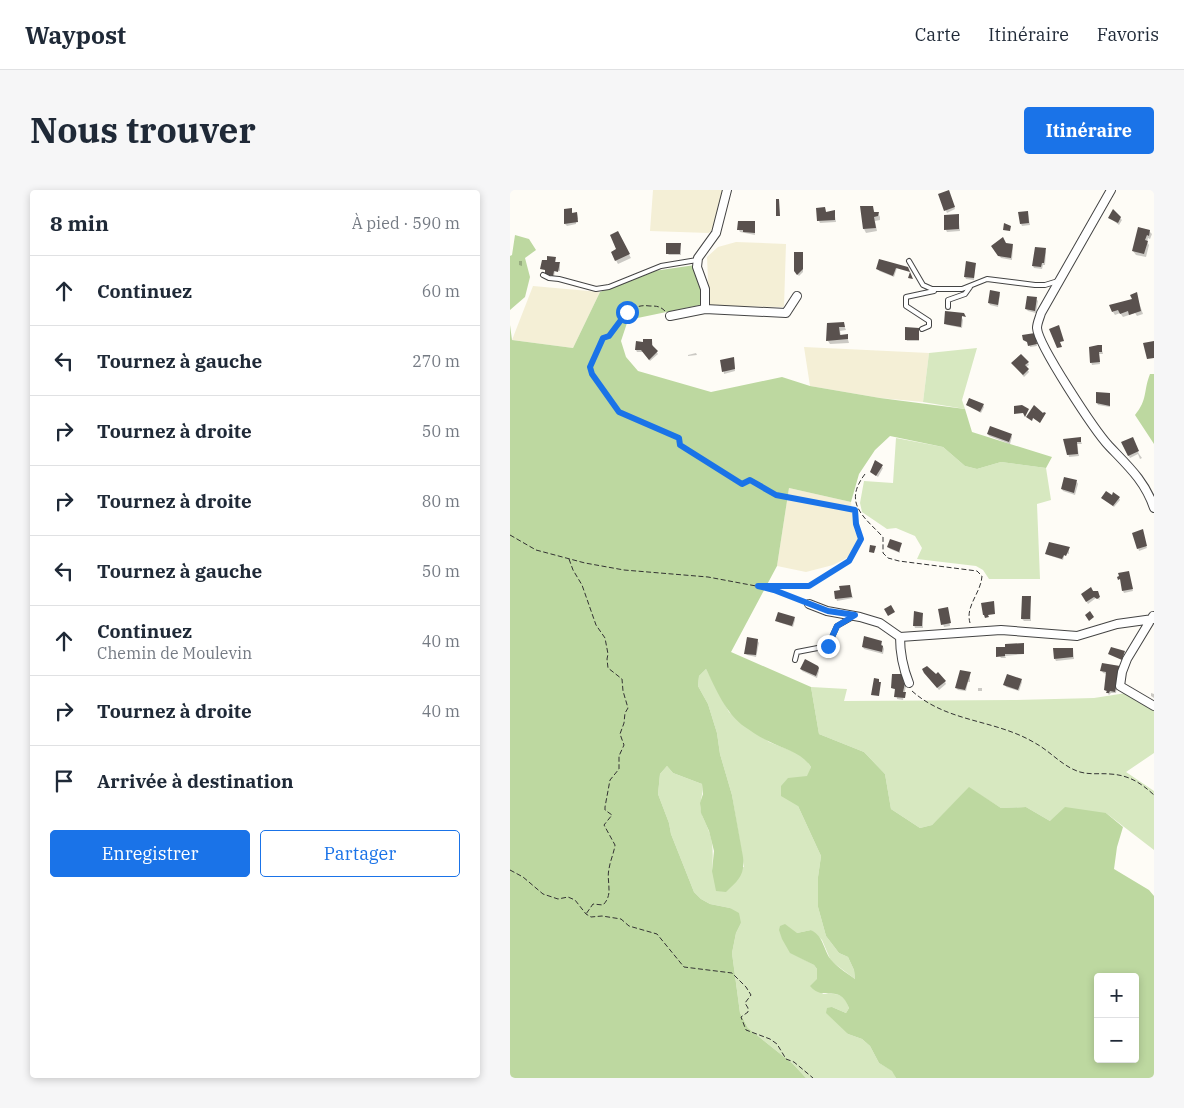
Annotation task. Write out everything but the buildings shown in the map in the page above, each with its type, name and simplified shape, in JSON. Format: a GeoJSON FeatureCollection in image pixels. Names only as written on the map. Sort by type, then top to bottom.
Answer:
{"type":"FeatureCollection","features":[{"type":"Feature","properties":{"kind":"street"},"geometry":{"type":"LineString","coordinates":[[705,310],[705,289],[697,267],[697,260],[716,233],[728,190]]}},
{"type":"Feature","properties":{"kind":"street"},"geometry":{"type":"LineString","coordinates":[[1111,190],[1041,313],[1037,327],[1042,342],[1053,363],[1105,441],[1126,462],[1142,482],[1154,508]]}},
{"type":"Feature","properties":{"kind":"street"},"geometry":{"type":"LineString","coordinates":[[670,316],[705,310],[786,314],[797,296]]}},
{"type":"Feature","properties":{"kind":"street"},"geometry":{"type":"LineString","coordinates":[[809,604],[828,611],[855,615],[880,623],[900,637],[1001,630],[1077,636],[1117,624],[1153,617]]}},
{"type":"Feature","properties":{"kind":"street"},"geometry":{"type":"LineString","coordinates":[[1153,617],[1127,659],[1122,672],[1120,686],[1154,706]]}},
{"type":"Feature","properties":{"kind":"street"},"geometry":{"type":"LineString","coordinates":[[900,637],[900,652],[909,683]]}},
{"type":"Feature","properties":{"kind":"lane"},"geometry":{"type":"LineString","coordinates":[[543,276],[596,289],[609,287],[661,266],[697,260]]}},
{"type":"Feature","properties":{"kind":"lane"},"geometry":{"type":"LineString","coordinates":[[909,261],[923,285],[932,290],[956,290],[970,287],[987,279],[1041,286],[1060,280]]}},
{"type":"Feature","properties":{"kind":"lane"},"geometry":{"type":"LineString","coordinates":[[948,307],[948,300],[965,294],[970,287]]}},
{"type":"Feature","properties":{"kind":"lane"},"geometry":{"type":"LineString","coordinates":[[922,329],[929,326],[929,320],[906,306],[906,297],[939,290]]}},
{"type":"Feature","properties":{"kind":"lane"},"geometry":{"type":"LineString","coordinates":[[795,660],[798,652],[828,646],[837,626],[855,615]]}},
{"type":"Feature","properties":{"kind":"path"},"geometry":{"type":"LineString","coordinates":[[670,316],[661,307],[644,305],[627,312],[609,336],[603,338],[590,367],[592,374],[619,412],[679,438],[680,445],[742,484],[750,480],[776,495],[855,510],[856,524],[861,539],[849,561],[809,586],[758,586]]}},
{"type":"Feature","properties":{"kind":"path"},"geometry":{"type":"LineString","coordinates":[[865,474],[860,480],[855,504],[861,514],[883,537],[883,553],[888,558],[898,562],[977,571],[982,576],[982,584],[970,608],[968,619],[972,632]]}},
{"type":"Feature","properties":{"kind":"path"},"geometry":{"type":"LineString","coordinates":[[510,535],[536,550],[569,559],[624,570],[708,577],[758,586],[774,590],[809,604]]}},
{"type":"Feature","properties":{"kind":"path"},"geometry":{"type":"LineString","coordinates":[[569,559],[582,585],[596,625],[605,638],[608,668],[622,679],[623,692],[628,708],[620,734],[624,745],[618,756],[619,768],[610,780],[605,804],[605,810],[612,815],[604,825],[615,845],[608,870],[609,895],[603,905],[593,904],[586,914]]}},
{"type":"Feature","properties":{"kind":"path"},"geometry":{"type":"LineString","coordinates":[[909,683],[913,691],[931,706],[961,718],[996,727],[1035,742],[1056,758],[1078,771],[1092,775],[1110,774],[1126,776],[1140,783],[1154,795]]}},
{"type":"Feature","properties":{"kind":"path"},"geometry":{"type":"LineString","coordinates":[[510,870],[517,872],[543,894],[558,899],[568,897],[575,900],[586,914],[591,917],[602,916],[621,919],[629,926],[657,934],[684,968],[732,973],[751,994],[745,1003],[748,1012],[741,1017],[746,1030],[778,1044],[786,1059],[794,1062],[813,1078]]}},
{"type":"Feature","properties":{"kind":"shaded area"},"geometry":{"type":"Polygon","coordinates":[[[653,190],[724,190],[714,228],[709,233],[650,231],[653,190]]]}},
{"type":"Feature","properties":{"kind":"shaded area"},"geometry":{"type":"Polygon","coordinates":[[[736,242],[786,244],[784,307],[709,305],[707,257],[718,247],[736,242]]]}},
{"type":"Feature","properties":{"kind":"shaded area"},"geometry":{"type":"Polygon","coordinates":[[[533,286],[600,292],[573,348],[512,340],[533,286]]]}},
{"type":"Feature","properties":{"kind":"shaded area"},"geometry":{"type":"Polygon","coordinates":[[[804,347],[929,353],[923,402],[880,398],[810,386],[804,347]]]}},
{"type":"Feature","properties":{"kind":"shaded area"},"geometry":{"type":"Polygon","coordinates":[[[789,488],[851,502],[854,529],[858,538],[849,557],[833,565],[806,572],[777,566],[789,488]]]}},
{"type":"Feature","properties":{"kind":"green space"},"geometry":{"type":"Polygon","coordinates":[[[515,235],[529,239],[536,250],[525,258],[530,277],[525,297],[510,310],[510,256],[512,255],[515,235]]]}},
{"type":"Feature","properties":{"kind":"green space"},"geometry":{"type":"Polygon","coordinates":[[[695,265],[702,290],[700,305],[628,320],[621,341],[626,357],[638,371],[711,392],[782,377],[810,386],[880,398],[965,409],[972,432],[1052,457],[1046,468],[1001,462],[977,469],[965,466],[943,447],[890,436],[875,450],[859,474],[851,502],[789,488],[777,566],[731,652],[811,687],[819,734],[864,752],[885,774],[891,809],[920,828],[932,825],[969,787],[1001,808],[1026,807],[1050,821],[1065,807],[1106,813],[1123,827],[1117,847],[1114,869],[1149,890],[1154,896],[1154,1078],[896,1078],[892,1071],[879,1063],[870,1046],[862,1039],[848,1034],[826,1013],[827,1008],[832,1007],[846,1013],[849,1008],[841,996],[821,993],[815,991],[810,986],[817,979],[817,969],[814,965],[790,953],[779,930],[780,926],[785,924],[797,933],[811,930],[816,933],[833,962],[855,979],[854,970],[848,957],[839,953],[826,936],[818,907],[818,877],[821,856],[798,806],[781,796],[781,786],[788,778],[807,776],[811,767],[802,757],[762,738],[738,722],[722,701],[706,669],[699,676],[698,686],[708,704],[717,733],[720,754],[732,795],[743,857],[742,873],[726,892],[716,891],[712,871],[714,851],[709,831],[701,813],[702,784],[673,773],[667,766],[660,774],[658,794],[671,834],[694,892],[710,904],[730,908],[739,913],[741,923],[736,933],[732,953],[740,1013],[748,1028],[793,1064],[806,1078],[510,1078],[510,325],[512,340],[573,348],[600,292],[654,271],[695,265]]]}},
{"type":"Feature","properties":{"kind":"green space"},"geometry":{"type":"Polygon","coordinates":[[[977,348],[962,400],[965,409],[923,402],[929,353],[977,348]]]}},
{"type":"Feature","properties":{"kind":"green space"},"geometry":{"type":"Polygon","coordinates":[[[1150,374],[1154,374],[1154,444],[1135,415],[1144,400],[1150,374]]]}},
{"type":"Feature","properties":{"kind":"green space"},"geometry":{"type":"Polygon","coordinates":[[[896,438],[943,447],[965,466],[977,469],[1001,462],[1046,468],[1051,500],[1037,504],[1040,579],[989,579],[983,570],[976,566],[917,559],[922,548],[915,536],[896,528],[887,529],[862,512],[860,503],[864,481],[893,483],[896,438]]]}},
{"type":"Feature","properties":{"kind":"green space"},"geometry":{"type":"Polygon","coordinates":[[[706,669],[729,712],[769,742],[797,753],[811,767],[798,806],[821,856],[818,877],[818,907],[826,936],[839,953],[848,957],[854,970],[855,979],[831,961],[822,940],[811,930],[797,933],[790,952],[814,965],[817,969],[817,979],[822,994],[836,994],[844,999],[849,1008],[846,1013],[832,1007],[848,1034],[862,1039],[870,1046],[879,1063],[893,1071],[896,1078],[806,1078],[793,1064],[748,1028],[740,1013],[732,953],[736,933],[741,923],[730,908],[710,904],[694,892],[671,834],[658,794],[660,774],[667,766],[673,773],[702,784],[702,816],[712,845],[712,871],[744,867],[732,795],[720,754],[717,733],[708,704],[698,686],[699,676],[706,669]]]}},
{"type":"Feature","properties":{"kind":"green space"},"geometry":{"type":"Polygon","coordinates":[[[811,687],[847,689],[844,701],[1094,698],[1126,693],[1154,709],[1154,753],[1126,772],[1154,791],[1154,850],[1106,813],[1050,821],[1026,807],[1001,808],[969,788],[932,825],[920,828],[891,809],[885,774],[864,752],[819,734],[811,687]]]}},
{"type":"Feature","properties":{"kind":"route"},"geometry":{"type":"LineString","coordinates":[[627,312],[609,336],[603,338],[590,367],[592,374],[619,412],[679,438],[680,445],[742,484],[750,480],[776,495],[855,510],[856,524],[861,539],[849,561],[809,586],[758,586],[774,590],[828,611],[855,615],[837,626],[828,646]]}}]}
